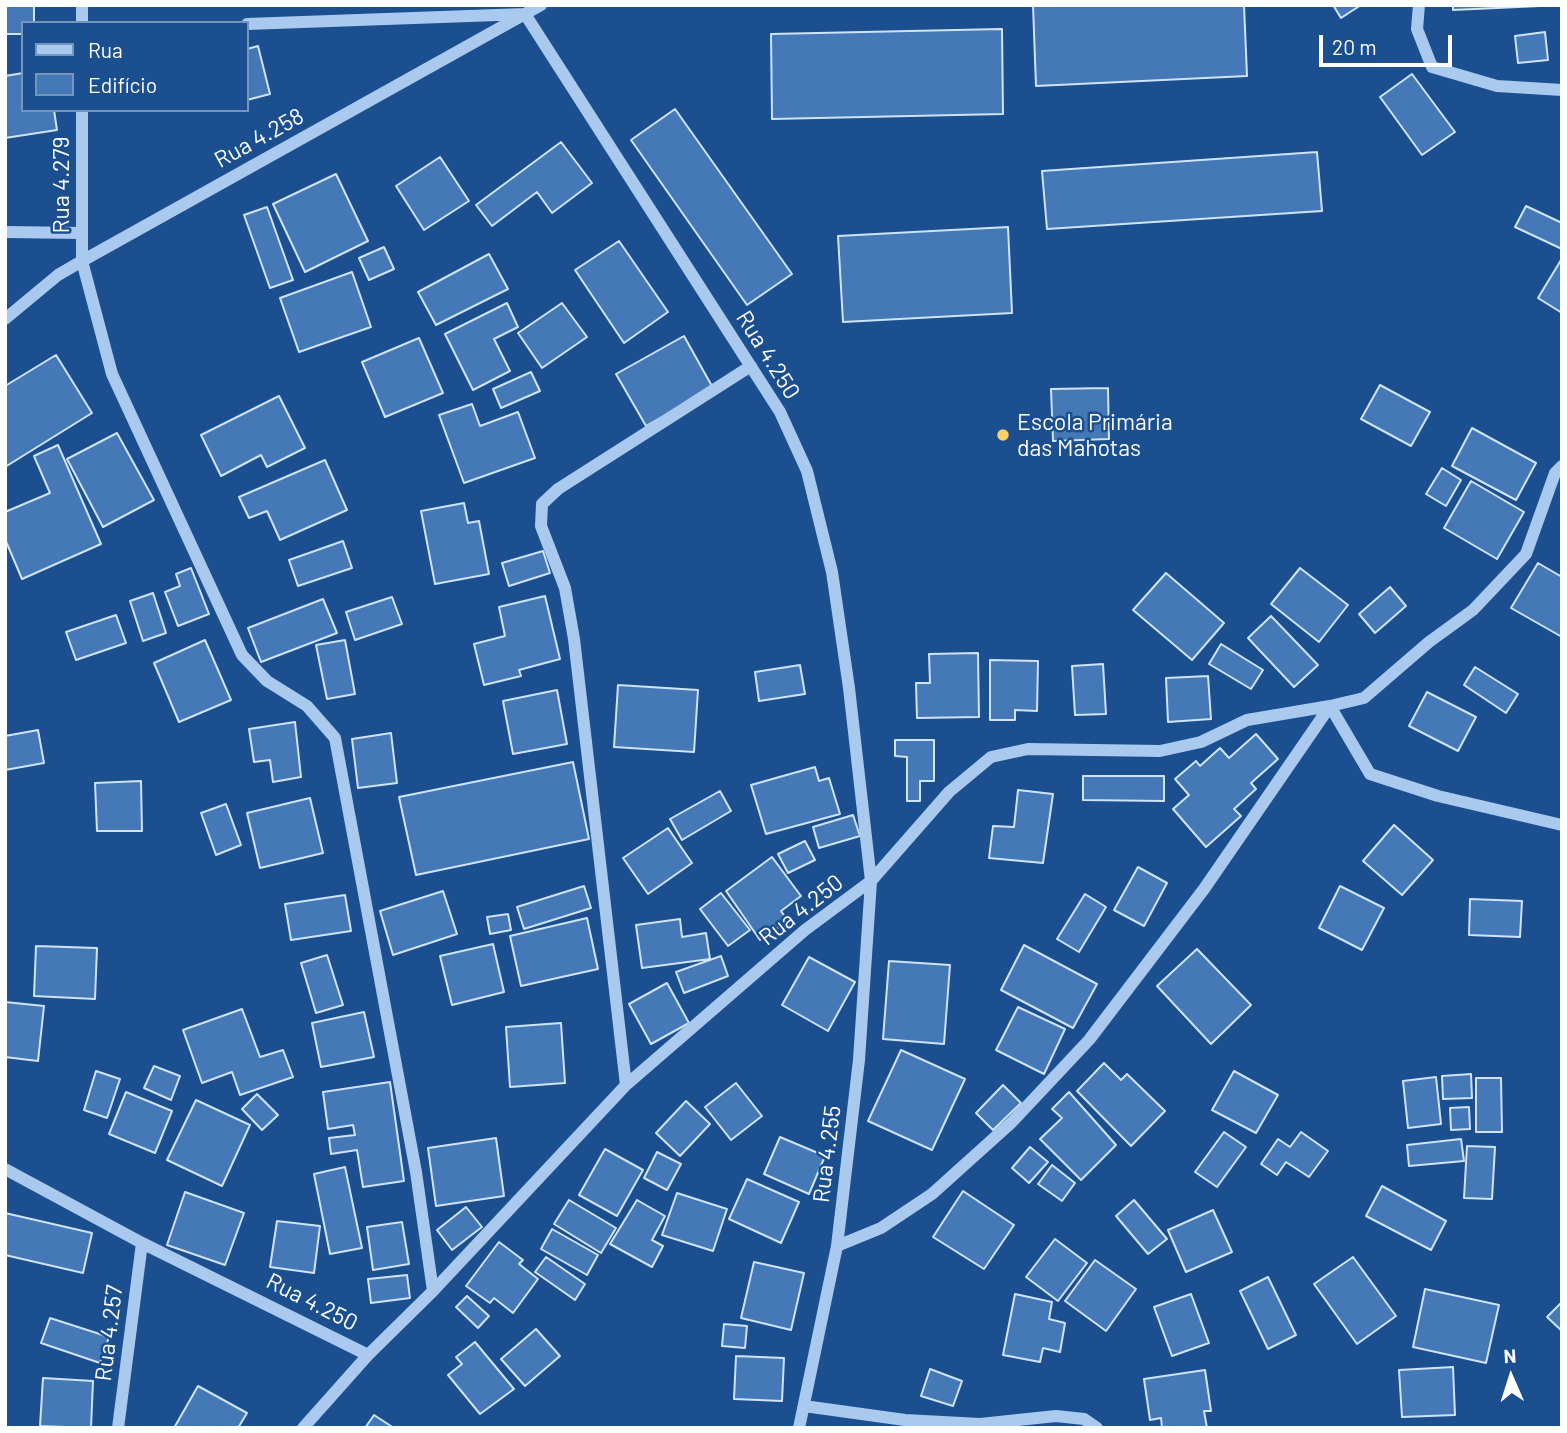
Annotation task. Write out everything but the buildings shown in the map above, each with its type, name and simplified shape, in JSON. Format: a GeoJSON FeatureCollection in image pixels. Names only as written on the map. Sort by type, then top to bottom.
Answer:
{"type":"FeatureCollection","features":[{"type":"Feature","properties":{"kind":"street","name":"Rua 4.258"},"geometry":{"type":"LineString","coordinates":[[5,319],[58,275],[541,5]]}},
{"type":"Feature","properties":{"kind":"street"},"geometry":{"type":"LineString","coordinates":[[1419,5],[1417,29],[1433,67],[1497,86],[1562,90]]}},
{"type":"Feature","properties":{"kind":"street"},"geometry":{"type":"LineString","coordinates":[[248,24],[525,14]]}},
{"type":"Feature","properties":{"kind":"street","name":"Rua 4.250"},"geometry":{"type":"LineString","coordinates":[[5,1169],[142,1243],[368,1355],[433,1291],[626,1085],[805,930],[871,881],[849,688],[832,572],[807,471],[780,412],[525,14]]}},
{"type":"Feature","properties":{"kind":"street","name":"Rua 4.279"},"geometry":{"type":"LineString","coordinates":[[82,112],[82,261],[112,374],[242,655],[267,681],[307,706],[335,738],[416,1172],[433,1291]]}},
{"type":"Feature","properties":{"kind":"street"},"geometry":{"type":"LineString","coordinates":[[5,232],[82,233]]}},
{"type":"Feature","properties":{"kind":"street"},"geometry":{"type":"LineString","coordinates":[[626,1085],[574,639],[565,588],[541,526],[542,504],[558,489],[751,366]]}},
{"type":"Feature","properties":{"kind":"street"},"geometry":{"type":"LineString","coordinates":[[871,881],[949,792],[990,757],[1028,750],[1160,751],[1200,742],[1247,720],[1364,698],[1429,642],[1473,610],[1527,554],[1555,473],[1562,466]]}},
{"type":"Feature","properties":{"kind":"street"},"geometry":{"type":"LineString","coordinates":[[1330,706],[1370,774],[1438,796],[1562,825]]}},
{"type":"Feature","properties":{"kind":"street"},"geometry":{"type":"LineString","coordinates":[[837,1246],[881,1228],[932,1194],[1012,1122],[1089,1040],[1204,889],[1330,706]]}},
{"type":"Feature","properties":{"kind":"street","name":"Rua 4.255"},"geometry":{"type":"LineString","coordinates":[[799,1428],[837,1246],[859,1060],[871,881]]}},
{"type":"Feature","properties":{"kind":"street","name":"Rua 4.257"},"geometry":{"type":"LineString","coordinates":[[118,1428],[142,1243]]}},
{"type":"Feature","properties":{"kind":"street"},"geometry":{"type":"LineString","coordinates":[[303,1428],[368,1355]]}},
{"type":"Feature","properties":{"kind":"street"},"geometry":{"type":"LineString","coordinates":[[804,1406],[905,1420],[980,1424],[1056,1416],[1084,1419],[1097,1428]]}},
{"type":"Feature","properties":{"kind":"place","name":"Escola Primária das Mahotas"},"geometry":{"type":"Point","coordinates":[1003,435]}}]}
